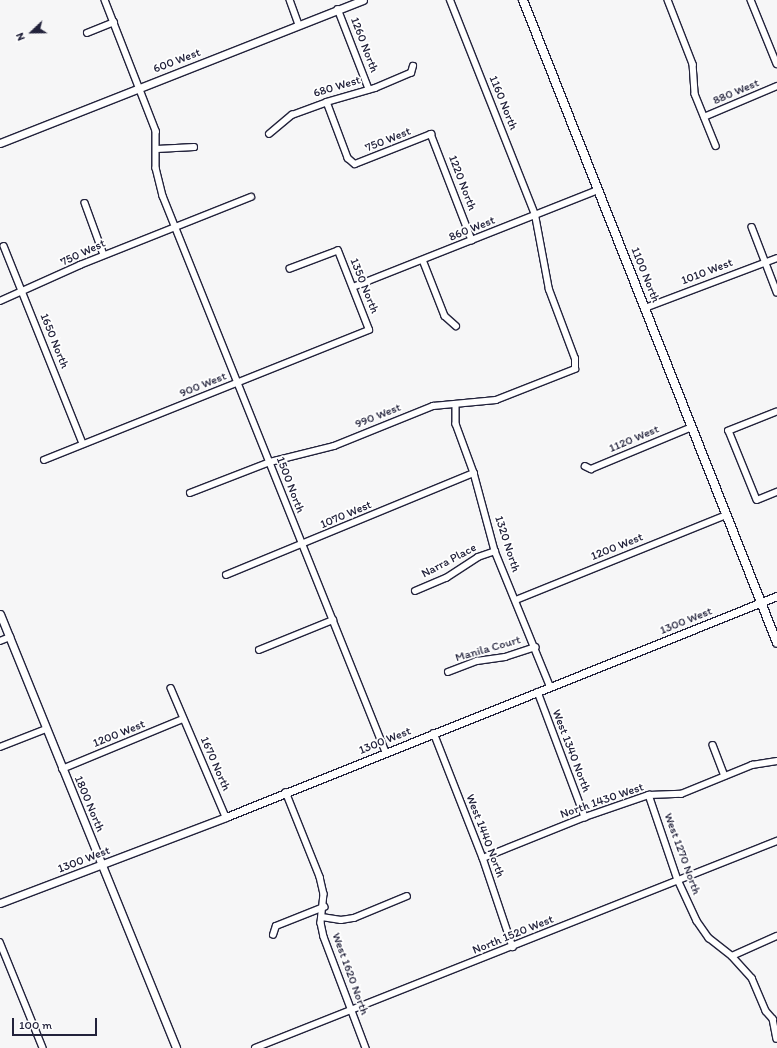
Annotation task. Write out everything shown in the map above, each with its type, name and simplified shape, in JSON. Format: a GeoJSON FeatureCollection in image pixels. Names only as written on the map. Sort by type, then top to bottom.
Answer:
{"type":"FeatureCollection","features":[{"type":"Feature","properties":{"kind":"main road","name":"1100 North"},"geometry":{"type":"LineString","coordinates":[[523,0],[777,643]]}},
{"type":"Feature","properties":{"kind":"street","name":"1500 North"},"geometry":{"type":"LineString","coordinates":[[105,0],[156,131],[158,179],[175,226],[386,752]]}},
{"type":"Feature","properties":{"kind":"street"},"geometry":{"type":"LineString","coordinates":[[290,0],[299,25]]}},
{"type":"Feature","properties":{"kind":"street","name":"600 West"},"geometry":{"type":"LineString","coordinates":[[0,143],[363,0]]}},
{"type":"Feature","properties":{"kind":"street","name":"1160 North"},"geometry":{"type":"LineString","coordinates":[[450,0],[535,215],[548,290],[555,314],[575,359],[575,369]]}},
{"type":"Feature","properties":{"kind":"street"},"geometry":{"type":"LineString","coordinates":[[668,0],[693,64],[695,94],[716,146]]}},
{"type":"Feature","properties":{"kind":"street"},"geometry":{"type":"LineString","coordinates":[[751,0],[777,64]]}},
{"type":"Feature","properties":{"kind":"street","name":"1260 North"},"geometry":{"type":"LineString","coordinates":[[338,10],[369,90]]}},
{"type":"Feature","properties":{"kind":"street"},"geometry":{"type":"LineString","coordinates":[[87,32],[114,22]]}},
{"type":"Feature","properties":{"kind":"street","name":"680 West"},"geometry":{"type":"LineString","coordinates":[[269,134],[292,115],[327,102],[369,90],[410,73],[413,66]]}},
{"type":"Feature","properties":{"kind":"street","name":"880 West"},"geometry":{"type":"LineString","coordinates":[[704,117],[777,86]]}},
{"type":"Feature","properties":{"kind":"street","name":"750 West"},"geometry":{"type":"LineString","coordinates":[[327,102],[348,158],[359,164],[431,134]]}},
{"type":"Feature","properties":{"kind":"street","name":"1220 North"},"geometry":{"type":"LineString","coordinates":[[431,134],[472,240]]}},
{"type":"Feature","properties":{"kind":"street"},"geometry":{"type":"LineString","coordinates":[[157,149],[194,147]]}},
{"type":"Feature","properties":{"kind":"street","name":"860 West"},"geometry":{"type":"LineString","coordinates":[[353,287],[598,190]]}},
{"type":"Feature","properties":{"kind":"street","name":"750 West"},"geometry":{"type":"LineString","coordinates":[[0,301],[104,255],[251,197]]}},
{"type":"Feature","properties":{"kind":"street"},"geometry":{"type":"LineString","coordinates":[[85,203],[104,255]]}},
{"type":"Feature","properties":{"kind":"street"},"geometry":{"type":"LineString","coordinates":[[752,227],[777,292]]}},
{"type":"Feature","properties":{"kind":"street","name":"1650 North"},"geometry":{"type":"LineString","coordinates":[[4,246],[83,444]]}},
{"type":"Feature","properties":{"kind":"street","name":"1350 North"},"geometry":{"type":"LineString","coordinates":[[290,269],[338,251],[369,330]]}},
{"type":"Feature","properties":{"kind":"street","name":"1010 West"},"geometry":{"type":"LineString","coordinates":[[645,308],[777,258]]}},
{"type":"Feature","properties":{"kind":"street"},"geometry":{"type":"LineString","coordinates":[[423,260],[444,316],[456,326]]}},
{"type":"Feature","properties":{"kind":"street","name":"900 West"},"geometry":{"type":"LineString","coordinates":[[44,460],[369,330]]}},
{"type":"Feature","properties":{"kind":"street","name":"990 West"},"geometry":{"type":"LineString","coordinates":[[190,493],[270,462],[334,446],[433,406],[496,400],[575,369]]}},
{"type":"Feature","properties":{"kind":"street","name":"1320 North"},"geometry":{"type":"LineString","coordinates":[[456,405],[456,424],[474,473],[495,551],[550,686]]}},
{"type":"Feature","properties":{"kind":"street"},"geometry":{"type":"LineString","coordinates":[[777,412],[729,431],[756,500],[777,492]]}},
{"type":"Feature","properties":{"kind":"street","name":"1120 West"},"geometry":{"type":"LineString","coordinates":[[585,466],[591,469],[692,427]]}},
{"type":"Feature","properties":{"kind":"street","name":"1070 West"},"geometry":{"type":"LineString","coordinates":[[226,575],[474,473]]}},
{"type":"Feature","properties":{"kind":"street","name":"1200 West"},"geometry":{"type":"LineString","coordinates":[[516,600],[726,514]]}},
{"type":"Feature","properties":{"kind":"street","name":"Narra Place"},"geometry":{"type":"LineString","coordinates":[[414,591],[446,578],[478,557],[495,551]]}},
{"type":"Feature","properties":{"kind":"street","name":"1300 West"},"geometry":{"type":"LineString","coordinates":[[0,903],[226,817],[777,596]]}},
{"type":"Feature","properties":{"kind":"street","name":"1800 North"},"geometry":{"type":"LineString","coordinates":[[0,614],[176,1048]]}},
{"type":"Feature","properties":{"kind":"street"},"geometry":{"type":"LineString","coordinates":[[258,650],[333,620]]}},
{"type":"Feature","properties":{"kind":"street"},"geometry":{"type":"LineString","coordinates":[[0,641],[10,637]]}},
{"type":"Feature","properties":{"kind":"street","name":"Manila Court"},"geometry":{"type":"LineString","coordinates":[[448,672],[476,661],[505,657],[534,647]]}},
{"type":"Feature","properties":{"kind":"street","name":"1670 North"},"geometry":{"type":"LineString","coordinates":[[171,688],[226,817]]}},
{"type":"Feature","properties":{"kind":"street","name":"West 1340 North"},"geometry":{"type":"LineString","coordinates":[[538,692],[585,817]]}},
{"type":"Feature","properties":{"kind":"street","name":"1200 West"},"geometry":{"type":"LineString","coordinates":[[62,768],[183,719]]}},
{"type":"Feature","properties":{"kind":"street"},"geometry":{"type":"LineString","coordinates":[[0,747],[46,729]]}},
{"type":"Feature","properties":{"kind":"street","name":"West 1440 North"},"geometry":{"type":"LineString","coordinates":[[434,733],[482,858],[513,947]]}},
{"type":"Feature","properties":{"kind":"street"},"geometry":{"type":"LineString","coordinates":[[713,745],[725,776]]}},
{"type":"Feature","properties":{"kind":"street","name":"North 1430 West"},"geometry":{"type":"LineString","coordinates":[[482,858],[585,817],[649,795],[681,794],[752,765],[777,761]]}},
{"type":"Feature","properties":{"kind":"street","name":"West 1620 North"},"geometry":{"type":"LineString","coordinates":[[286,792],[320,877],[324,907],[322,917],[324,937],[366,1048]]}},
{"type":"Feature","properties":{"kind":"street","name":"West 1270 North"},"geometry":{"type":"LineString","coordinates":[[649,795],[678,880],[697,921],[708,938],[732,956],[752,978],[766,1011],[773,1019],[777,1039]]}},
{"type":"Feature","properties":{"kind":"street","name":"North 1520 West"},"geometry":{"type":"LineString","coordinates":[[256,1048],[777,841]]}},
{"type":"Feature","properties":{"kind":"street"},"geometry":{"type":"LineString","coordinates":[[322,917],[341,920],[354,918],[407,896]]}},
{"type":"Feature","properties":{"kind":"street"},"geometry":{"type":"LineString","coordinates":[[273,935],[276,926],[324,907]]}},
{"type":"Feature","properties":{"kind":"street"},"geometry":{"type":"LineString","coordinates":[[732,956],[777,936]]}},
{"type":"Feature","properties":{"kind":"street"},"geometry":{"type":"LineString","coordinates":[[0,942],[43,1048]]}}]}
